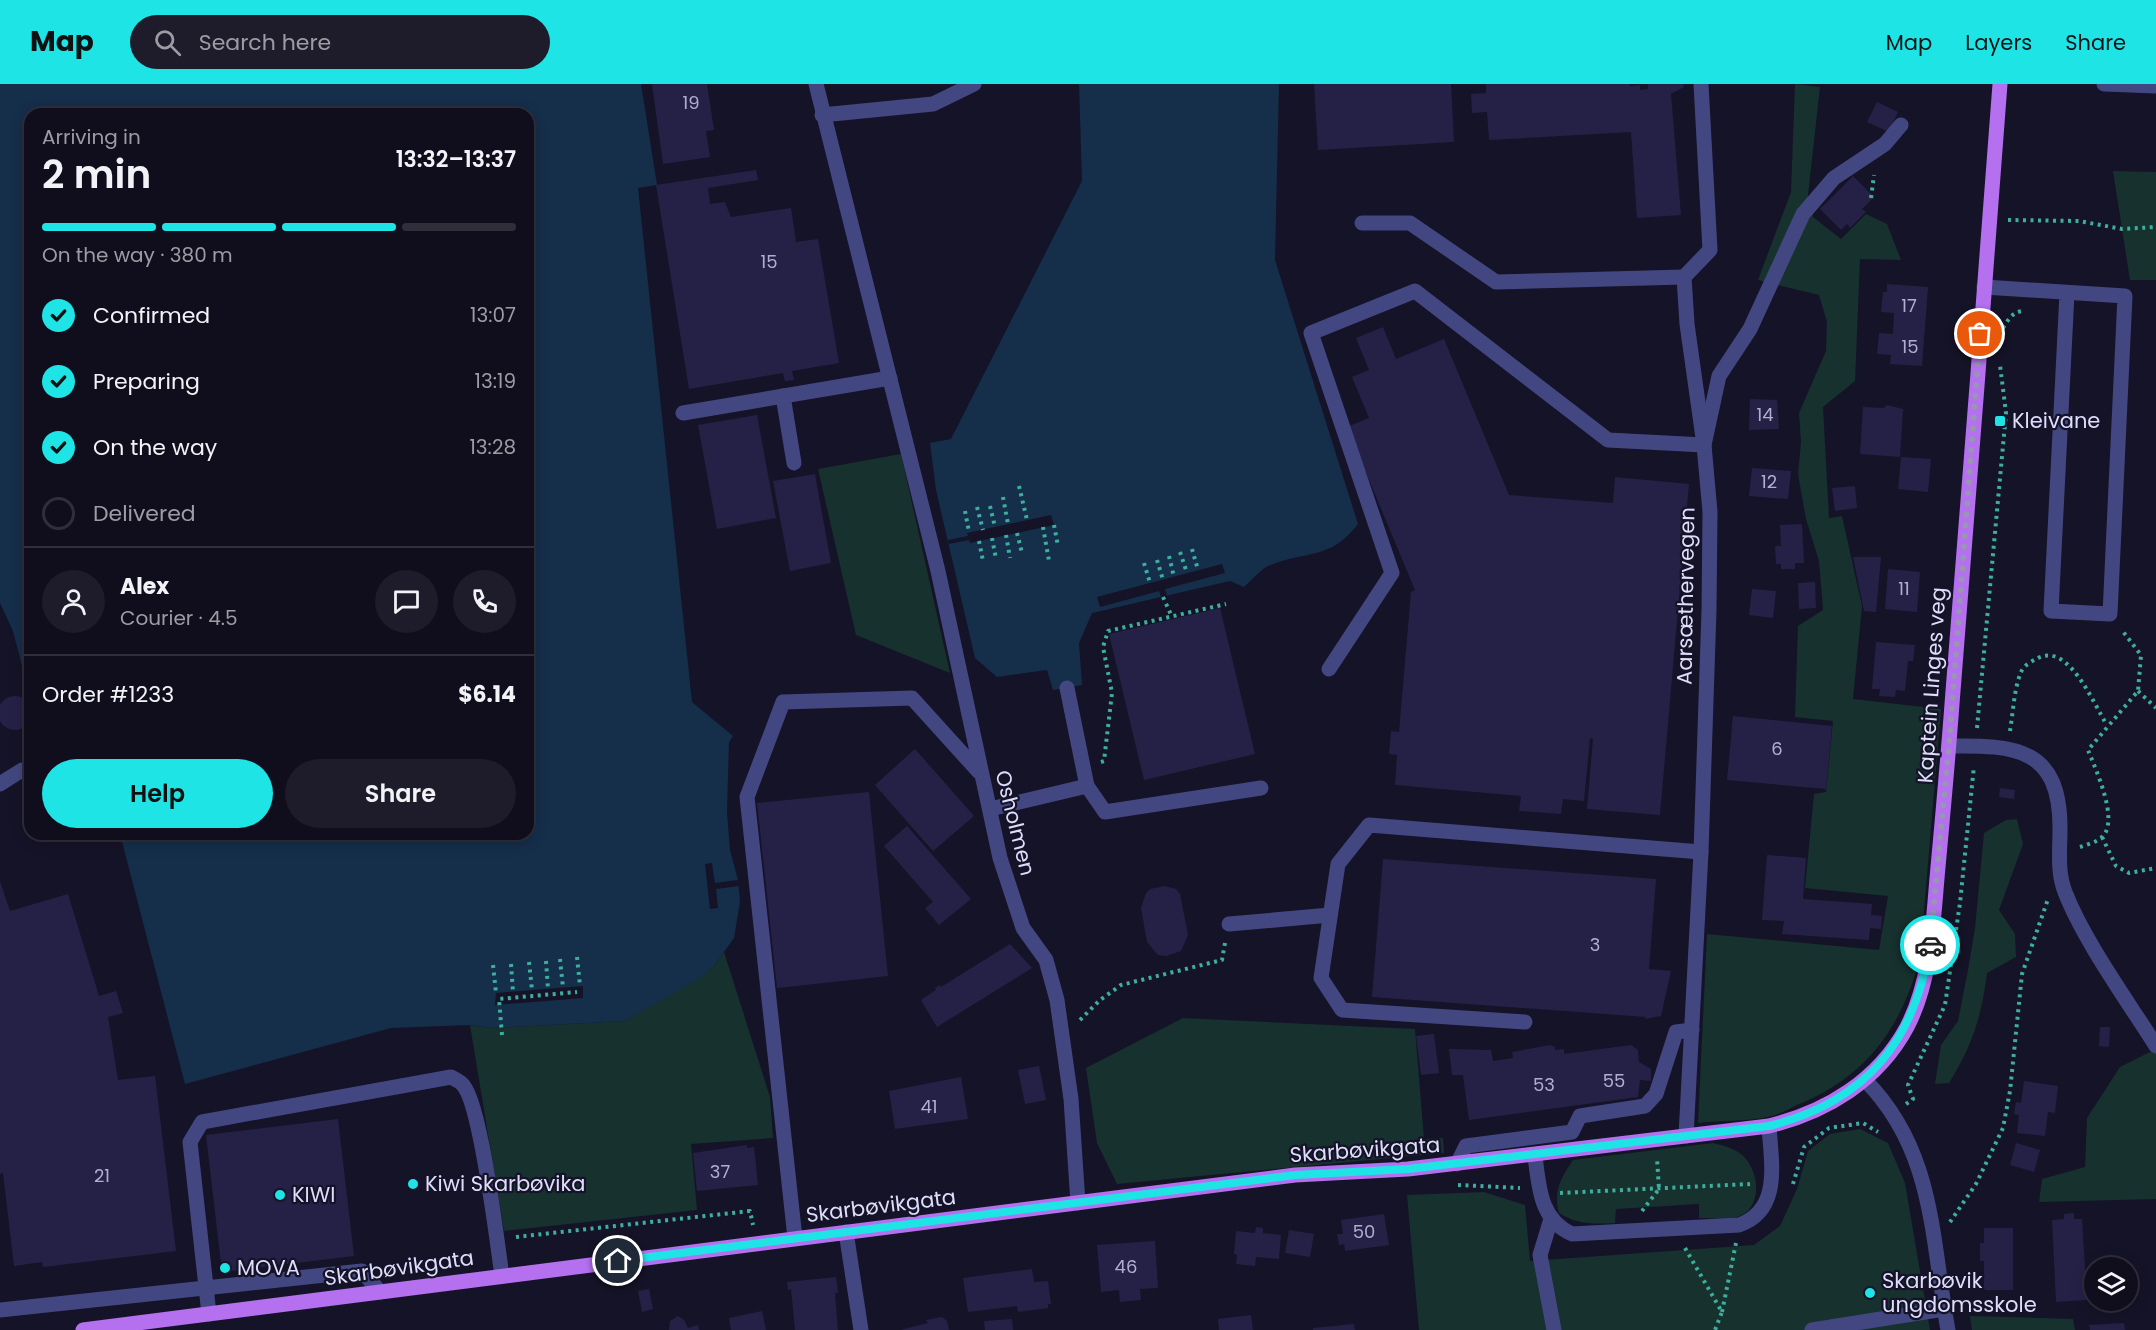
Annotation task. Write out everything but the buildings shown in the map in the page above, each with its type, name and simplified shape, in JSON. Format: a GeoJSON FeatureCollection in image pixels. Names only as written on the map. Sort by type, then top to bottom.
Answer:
{"type":"FeatureCollection","features":[{"type":"Feature","properties":{"kind":"main road","name":"Kaptein Linges veg"},"geometry":{"type":"LineString","coordinates":[[1686,1136],[1769,1126],[1794,1120],[1825,1107],[1864,1080],[1891,1051],[1907,1027],[1918,1000],[1927,968],[1949,746],[2000,84]]}},
{"type":"Feature","properties":{"kind":"main road","name":"Skarbøvikgata"},"geometry":{"type":"LineString","coordinates":[[83,1330],[1295,1175],[1457,1164],[1686,1136]]}},
{"type":"Feature","properties":{"kind":"street","name":"Osholmen"},"geometry":{"type":"LineString","coordinates":[[816,84],[938,571],[1000,858],[1023,928],[1046,960],[1057,1000],[1071,1099],[1078,1203]]}},
{"type":"Feature","properties":{"kind":"street"},"geometry":{"type":"LineString","coordinates":[[822,115],[933,104],[974,84]]}},
{"type":"Feature","properties":{"kind":"street"},"geometry":{"type":"LineString","coordinates":[[1362,223],[1410,223],[1496,282],[1684,277],[1710,249],[1701,84]]}},
{"type":"Feature","properties":{"kind":"street"},"geometry":{"type":"LineString","coordinates":[[2104,84],[2156,86]]}},
{"type":"Feature","properties":{"kind":"street","name":"Aarsæthervegen"},"geometry":{"type":"LineString","coordinates":[[1686,1136],[1701,852],[1709,610],[1710,512],[1704,445],[1719,376],[1750,329],[1803,214],[1834,178],[1886,144],[1901,125]]}},
{"type":"Feature","properties":{"kind":"street"},"geometry":{"type":"LineString","coordinates":[[1329,669],[1392,573],[1311,333],[1415,291],[1608,440],[1704,445],[1687,324],[1684,277]]}},
{"type":"Feature","properties":{"kind":"street"},"geometry":{"type":"LineString","coordinates":[[1984,287],[2125,296],[2110,614],[2051,611],[2067,293]]}},
{"type":"Feature","properties":{"kind":"street"},"geometry":{"type":"LineString","coordinates":[[683,413],[890,378]]}},
{"type":"Feature","properties":{"kind":"street"},"geometry":{"type":"LineString","coordinates":[[783,396],[794,463]]}},
{"type":"Feature","properties":{"kind":"street"},"geometry":{"type":"LineString","coordinates":[[1067,688],[1088,786],[1105,812],[1261,788]]}},
{"type":"Feature","properties":{"kind":"street"},"geometry":{"type":"LineString","coordinates":[[795,1238],[747,797],[783,702],[912,698],[980,773]]}},
{"type":"Feature","properties":{"kind":"street"},"geometry":{"type":"LineString","coordinates":[[1949,746],[2006,746],[2029,756],[2049,775],[2060,811],[2060,874],[2065,892],[2079,921],[2156,1046]]}},
{"type":"Feature","properties":{"kind":"street"},"geometry":{"type":"LineString","coordinates":[[0,784],[22,770]]}},
{"type":"Feature","properties":{"kind":"street"},"geometry":{"type":"LineString","coordinates":[[990,809],[1088,786]]}},
{"type":"Feature","properties":{"kind":"street"},"geometry":{"type":"LineString","coordinates":[[1525,1022],[1342,1010],[1321,978],[1330,915],[1338,864],[1369,825],[1701,852]]}},
{"type":"Feature","properties":{"kind":"street"},"geometry":{"type":"LineString","coordinates":[[1228,924],[1330,915]]}},
{"type":"Feature","properties":{"kind":"street"},"geometry":{"type":"LineString","coordinates":[[1457,1164],[1466,1146],[1572,1132],[1580,1116],[1645,1106],[1656,1094],[1676,1032],[1692,1030]]}},
{"type":"Feature","properties":{"kind":"street"},"geometry":{"type":"LineString","coordinates":[[209,1314],[190,1142],[202,1122],[451,1077],[463,1084],[471,1100],[481,1141],[502,1276]]}},
{"type":"Feature","properties":{"kind":"street"},"geometry":{"type":"LineString","coordinates":[[1864,1080],[1893,1113],[1919,1165],[1948,1330]]}},
{"type":"Feature","properties":{"kind":"street"},"geometry":{"type":"LineString","coordinates":[[1535,1156],[1540,1191],[1551,1220],[1560,1229],[1572,1234],[1739,1225],[1756,1216],[1763,1209],[1769,1197],[1772,1182],[1769,1126]]}},
{"type":"Feature","properties":{"kind":"street"},"geometry":{"type":"LineString","coordinates":[[1551,1220],[1540,1255],[1554,1330]]}},
{"type":"Feature","properties":{"kind":"street"},"geometry":{"type":"LineString","coordinates":[[846,1232],[861,1330]]}},
{"type":"Feature","properties":{"kind":"street"},"geometry":{"type":"LineString","coordinates":[[0,1310],[362,1271],[380,1292]]}},
{"type":"Feature","properties":{"kind":"street"},"geometry":{"type":"LineString","coordinates":[[1812,1330],[1944,1309]]}},
{"type":"Feature","properties":{"kind":"path"},"geometry":{"type":"LineString","coordinates":[[1989,220],[2079,221],[2122,229],[2156,227]]}},
{"type":"Feature","properties":{"kind":"path"},"geometry":{"type":"LineString","coordinates":[[2002,330],[2009,318],[2017,312],[2026,311]]}},
{"type":"Feature","properties":{"kind":"path"},"geometry":{"type":"LineString","coordinates":[[1893,1113],[1912,1099],[1908,1085],[1945,1005],[1960,903],[2006,413],[1999,360]]}},
{"type":"Feature","properties":{"kind":"path"},"geometry":{"type":"LineString","coordinates":[[1019,486],[1027,520]]}},
{"type":"Feature","properties":{"kind":"path"},"geometry":{"type":"LineString","coordinates":[[1003,497],[1008,524]]}},
{"type":"Feature","properties":{"kind":"path"},"geometry":{"type":"LineString","coordinates":[[990,506],[994,527]]}},
{"type":"Feature","properties":{"kind":"path"},"geometry":{"type":"LineString","coordinates":[[978,507],[983,530]]}},
{"type":"Feature","properties":{"kind":"path"},"geometry":{"type":"LineString","coordinates":[[965,511],[969,532]]}},
{"type":"Feature","properties":{"kind":"path"},"geometry":{"type":"LineString","coordinates":[[1053,525],[1058,546]]}},
{"type":"Feature","properties":{"kind":"path"},"geometry":{"type":"LineString","coordinates":[[1043,527],[1049,561]]}},
{"type":"Feature","properties":{"kind":"path"},"geometry":{"type":"LineString","coordinates":[[1017,533],[1022,553]]}},
{"type":"Feature","properties":{"kind":"path"},"geometry":{"type":"LineString","coordinates":[[1006,535],[1010,558]]}},
{"type":"Feature","properties":{"kind":"path"},"geometry":{"type":"LineString","coordinates":[[992,538],[996,559]]}},
{"type":"Feature","properties":{"kind":"path"},"geometry":{"type":"LineString","coordinates":[[979,541],[983,561]]}},
{"type":"Feature","properties":{"kind":"path"},"geometry":{"type":"LineString","coordinates":[[1192,549],[1198,570]]}},
{"type":"Feature","properties":{"kind":"path"},"geometry":{"type":"LineString","coordinates":[[1180,552],[1187,573]]}},
{"type":"Feature","properties":{"kind":"path"},"geometry":{"type":"LineString","coordinates":[[1168,556],[1174,577]]}},
{"type":"Feature","properties":{"kind":"path"},"geometry":{"type":"LineString","coordinates":[[1157,560],[1163,580]]}},
{"type":"Feature","properties":{"kind":"path"},"geometry":{"type":"LineString","coordinates":[[1144,563],[1150,583]]}},
{"type":"Feature","properties":{"kind":"path"},"geometry":{"type":"LineString","coordinates":[[1163,597],[1172,616]]}},
{"type":"Feature","properties":{"kind":"path"},"geometry":{"type":"LineString","coordinates":[[1083,766],[1104,761],[1112,693],[1102,647],[1108,631],[1226,604]]}},
{"type":"Feature","properties":{"kind":"path"},"geometry":{"type":"LineString","coordinates":[[2060,856],[2102,837],[2108,826],[2105,793],[2088,750],[2138,691],[2141,655],[2110,614]]}},
{"type":"Feature","properties":{"kind":"path"},"geometry":{"type":"LineString","coordinates":[[2006,746],[2021,671],[2030,662],[2045,654],[2062,658],[2078,676],[2107,725]]}},
{"type":"Feature","properties":{"kind":"path"},"geometry":{"type":"LineString","coordinates":[[2138,691],[2156,708]]}},
{"type":"Feature","properties":{"kind":"path"},"geometry":{"type":"LineString","coordinates":[[2102,837],[2116,866],[2128,873],[2156,868]]}},
{"type":"Feature","properties":{"kind":"path"},"geometry":{"type":"LineString","coordinates":[[1934,1243],[1976,1184],[2003,1128],[2010,1091],[2022,974],[2036,926],[2060,874]]}},
{"type":"Feature","properties":{"kind":"path"},"geometry":{"type":"LineString","coordinates":[[1063,1042],[1100,1000],[1121,985],[1222,960],[1228,924]]}},
{"type":"Feature","properties":{"kind":"path"},"geometry":{"type":"LineString","coordinates":[[577,957],[580,986]]}},
{"type":"Feature","properties":{"kind":"path"},"geometry":{"type":"LineString","coordinates":[[560,959],[563,988]]}},
{"type":"Feature","properties":{"kind":"path"},"geometry":{"type":"LineString","coordinates":[[546,961],[548,989]]}},
{"type":"Feature","properties":{"kind":"path"},"geometry":{"type":"LineString","coordinates":[[529,962],[532,990]]}},
{"type":"Feature","properties":{"kind":"path"},"geometry":{"type":"LineString","coordinates":[[511,964],[513,992]]}},
{"type":"Feature","properties":{"kind":"path"},"geometry":{"type":"LineString","coordinates":[[493,965],[496,993]]}},
{"type":"Feature","properties":{"kind":"path"},"geometry":{"type":"LineString","coordinates":[[502,1035],[499,999],[577,992]]}},
{"type":"Feature","properties":{"kind":"path"},"geometry":{"type":"LineString","coordinates":[[1791,1188],[1804,1147],[1829,1128],[1863,1123],[1882,1134]]}},
{"type":"Feature","properties":{"kind":"path"},"geometry":{"type":"LineString","coordinates":[[1636,1219],[1659,1189],[1656,1140]]}},
{"type":"Feature","properties":{"kind":"path"},"geometry":{"type":"LineString","coordinates":[[1448,1185],[1563,1193],[1772,1182]]}},
{"type":"Feature","properties":{"kind":"path"},"geometry":{"type":"LineString","coordinates":[[1726,1243],[1744,1241]]}},
{"type":"Feature","properties":{"kind":"path"},"geometry":{"type":"LineString","coordinates":[[1678,1242],[1683,1245],[1722,1312]]}},
{"type":"Feature","properties":{"kind":"path"},"geometry":{"type":"LineString","coordinates":[[1715,1330],[1722,1312],[1736,1242]]}},
{"type":"Feature","properties":{"kind":"path"},"geometry":{"type":"LineString","coordinates":[[1683,1245],[1694,1245]]}},
{"type":"Feature","properties":{"kind":"green space"},"geometry":{"type":"Polygon","coordinates":[[[1795,84],[1820,87],[1808,195],[1813,217],[1841,239],[1866,214],[1887,224],[1901,260],[1860,259],[1855,381],[1823,407],[1829,518],[1842,516],[1862,606],[1853,699],[1941,709],[1920,959],[1912,985],[1890,1029],[1877,1048],[1843,1080],[1821,1094],[1775,1115],[1754,1119],[1698,1123],[1707,934],[1879,950],[1888,896],[1805,888],[1814,794],[1826,792],[1833,721],[1795,717],[1798,626],[1823,610],[1819,561],[1806,519],[1798,474],[1801,442],[1799,413],[1826,351],[1827,322],[1819,295],[1758,280],[1791,192],[1795,84]]]}},
{"type":"Feature","properties":{"kind":"green space"},"geometry":{"type":"Polygon","coordinates":[[[2113,171],[2156,172],[2156,280],[2130,280],[2113,171]]]}},
{"type":"Feature","properties":{"kind":"green space"},"geometry":{"type":"Polygon","coordinates":[[[901,454],[950,673],[856,635],[818,469],[901,454]]]}},
{"type":"Feature","properties":{"kind":"green space"},"geometry":{"type":"Polygon","coordinates":[[[2017,819],[2023,844],[1999,910],[2015,934],[2016,957],[1987,973],[1979,1017],[1964,1056],[1949,1083],[1935,1084],[1941,1045],[1958,1021],[1968,970],[1975,928],[1984,833],[2006,820],[2017,819]]]}},
{"type":"Feature","properties":{"kind":"green space"},"geometry":{"type":"Polygon","coordinates":[[[724,952],[770,1097],[773,1138],[691,1144],[697,1210],[504,1231],[470,1025],[492,1028],[625,1021],[714,966],[724,952]]]}},
{"type":"Feature","properties":{"kind":"green space"},"geometry":{"type":"Polygon","coordinates":[[[1183,1018],[1415,1029],[1424,1139],[1443,1138],[1444,1153],[1117,1184],[1097,1143],[1086,1068],[1183,1018]]]}},
{"type":"Feature","properties":{"kind":"green space"},"geometry":{"type":"Polygon","coordinates":[[[2156,1049],[2156,1199],[2039,1202],[2042,1179],[2085,1167],[2087,1118],[2120,1067],[2156,1049]]]}},
{"type":"Feature","properties":{"kind":"green space"},"geometry":{"type":"Polygon","coordinates":[[[1860,1129],[1888,1143],[1905,1183],[1930,1330],[1419,1330],[1407,1195],[1484,1192],[1525,1205],[1530,1261],[1754,1245],[1780,1226],[1797,1189],[1808,1151],[1830,1134],[1860,1129]]]}},
{"type":"Feature","properties":{"kind":"green space"},"geometry":{"type":"Polygon","coordinates":[[[1713,1143],[1739,1153],[1751,1166],[1754,1174],[1755,1200],[1745,1213],[1737,1217],[1699,1218],[1699,1204],[1616,1209],[1615,1223],[1580,1222],[1559,1213],[1557,1198],[1559,1185],[1573,1160],[1713,1143]]]}},
{"type":"Feature","properties":{"kind":"green space"},"geometry":{"type":"Polygon","coordinates":[[[1970,1316],[2073,1319],[2075,1330],[1972,1330],[1970,1316]]]}},
{"type":"Feature","properties":{"kind":"water"},"geometry":{"type":"Polygon","coordinates":[[[0,84],[641,84],[657,185],[638,188],[692,702],[733,736],[729,742],[727,812],[730,850],[738,880],[740,902],[734,938],[714,966],[702,977],[625,1021],[492,1028],[470,1025],[391,1028],[185,1084],[122,840],[534,840],[534,108],[24,108],[24,670],[13,631],[0,603],[0,84]]]}},
{"type":"Feature","properties":{"kind":"water"},"geometry":{"type":"Polygon","coordinates":[[[1079,84],[1279,84],[1275,260],[1358,524],[1337,544],[1316,553],[1268,566],[1244,587],[1230,581],[1092,613],[1079,643],[1082,685],[1053,690],[1047,670],[997,677],[975,658],[936,490],[930,443],[951,439],[1082,181],[1079,84]]]}},
{"type":"Feature","properties":{"kind":"pier"},"geometry":{"type":"Polygon","coordinates":[[[1051,515],[1054,525],[970,543],[969,540],[949,544],[948,540],[968,536],[967,533],[1051,515]]]}},
{"type":"Feature","properties":{"kind":"pier"},"geometry":{"type":"Polygon","coordinates":[[[1222,564],[1225,573],[1165,589],[1167,596],[1161,597],[1159,591],[1100,607],[1097,597],[1222,564]]]}},
{"type":"Feature","properties":{"kind":"pier"},"geometry":{"type":"Polygon","coordinates":[[[712,863],[715,883],[738,880],[739,886],[716,889],[718,908],[710,909],[705,864],[712,863]]]}},
{"type":"Feature","properties":{"kind":"pier"},"geometry":{"type":"Polygon","coordinates":[[[583,986],[583,998],[495,1005],[496,993],[583,986]]]}},
{"type":"Feature","properties":{"kind":"way so far"},"geometry":{"type":"LineString","coordinates":[[1930,945],[1949,746],[1980,334]]}},
{"type":"Feature","properties":{"kind":"place","name":"Kleivane"},"geometry":{"type":"Point","coordinates":[2000,421]}},
{"type":"Feature","properties":{"kind":"place","name":"Kiwi Skarbøvika"},"geometry":{"type":"Point","coordinates":[413,1184]}},
{"type":"Feature","properties":{"kind":"place","name":"KIWI"},"geometry":{"type":"Point","coordinates":[280,1195]}},
{"type":"Feature","properties":{"kind":"place","name":"MOVA"},"geometry":{"type":"Point","coordinates":[225,1268]}},
{"type":"Feature","properties":{"kind":"place","name":"Skarbøvik ungdomsskole"},"geometry":{"type":"Point","coordinates":[1870,1293]}},
{"type":"Feature","properties":{"kind":"route"},"geometry":{"type":"LineString","coordinates":[[618,1261],[1295,1175],[1408,1169],[1535,1156],[1769,1126],[1794,1120],[1825,1107],[1849,1092],[1864,1080],[1891,1051],[1907,1027],[1918,1000],[1927,968],[1930,945]]}}]}
